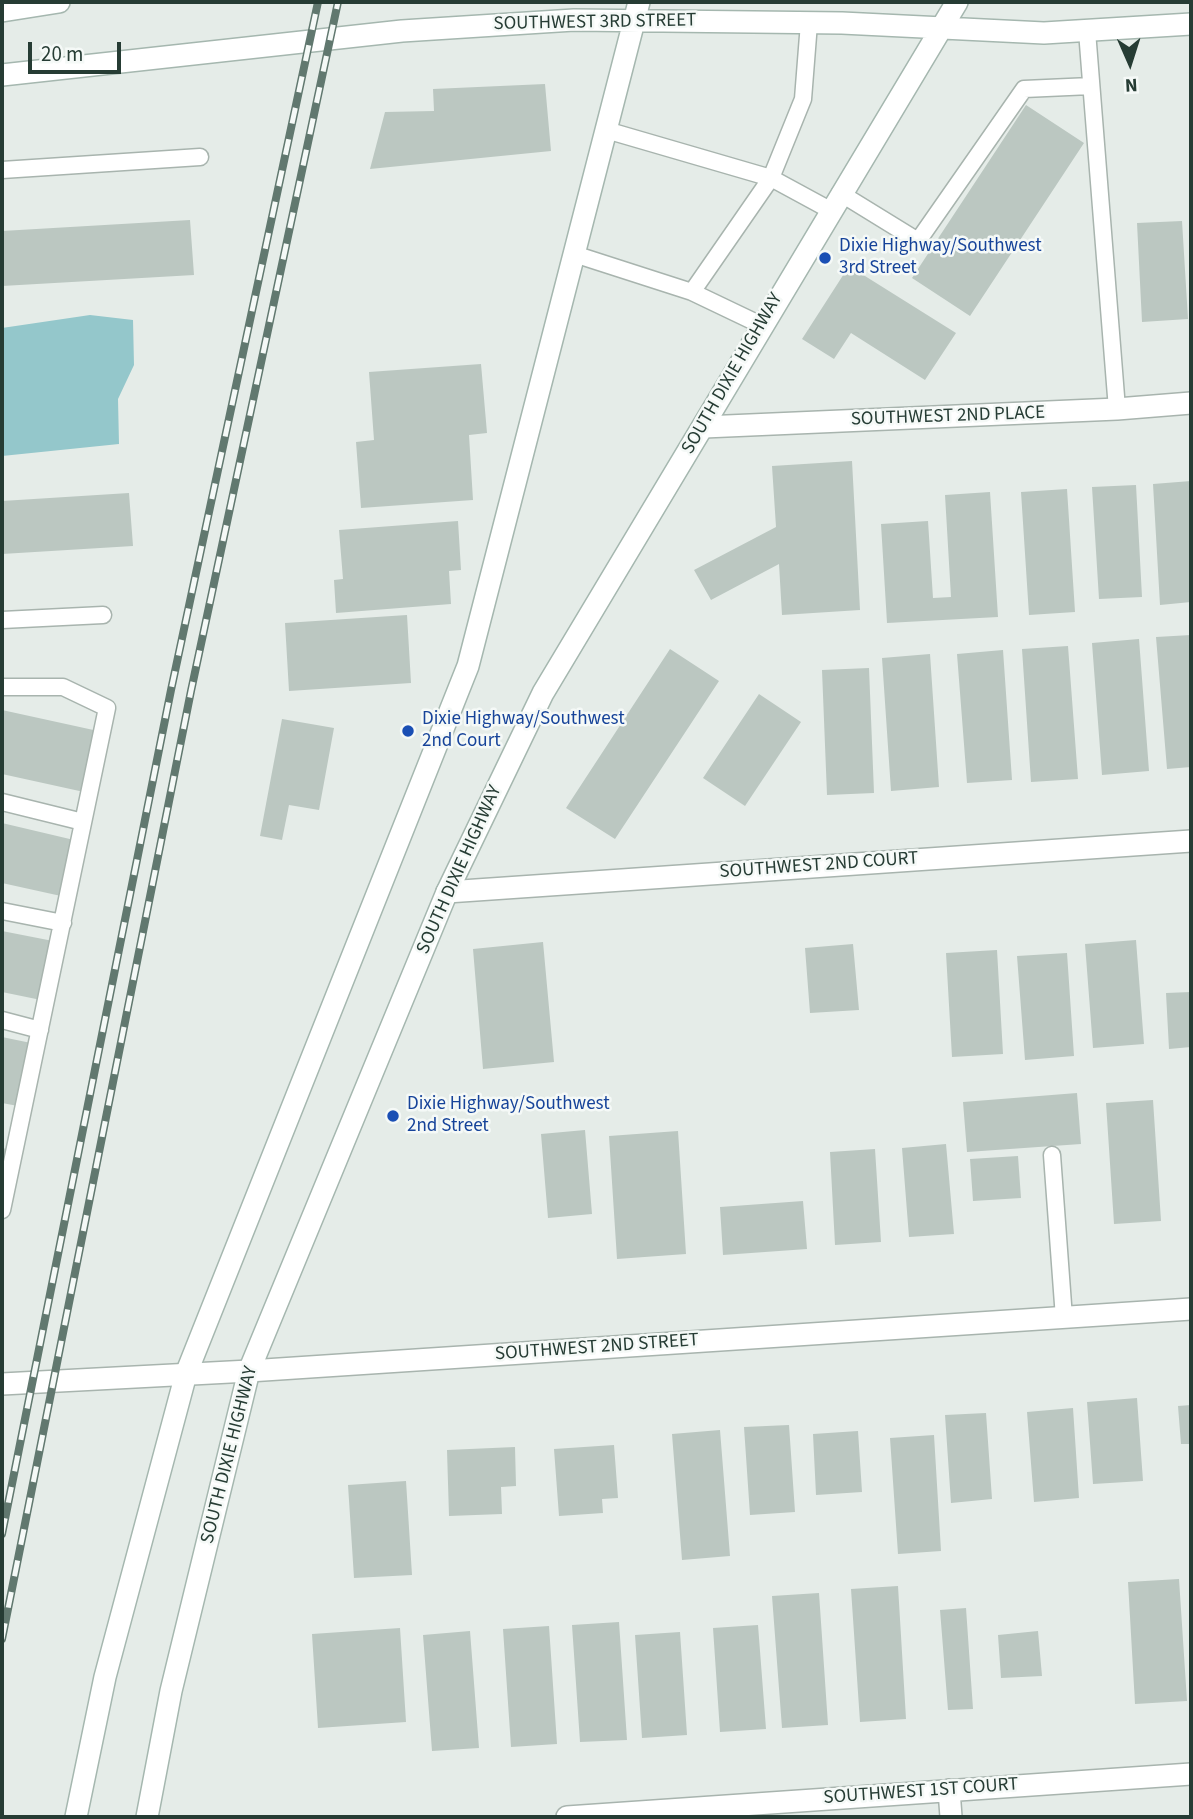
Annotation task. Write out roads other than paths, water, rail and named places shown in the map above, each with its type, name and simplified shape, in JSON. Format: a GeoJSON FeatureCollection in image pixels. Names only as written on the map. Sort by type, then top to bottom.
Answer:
{"type":"FeatureCollection","features":[{"type":"Feature","properties":{"kind":"street"},"geometry":{"type":"LineString","coordinates":[[2,11],[59,2]]}},
{"type":"Feature","properties":{"kind":"street","name":"SOUTH DIXIE HIGHWAY"},"geometry":{"type":"LineString","coordinates":[[147,1817],[171,1691],[249,1371],[447,892],[543,693],[704,427],[835,201],[957,2]]}},
{"type":"Feature","properties":{"kind":"street"},"geometry":{"type":"LineString","coordinates":[[76,1817],[105,1677],[186,1374],[468,666],[637,10]]}},
{"type":"Feature","properties":{"kind":"street","name":"SOUTHWEST 3RD STREET"},"geometry":{"type":"LineString","coordinates":[[2,75],[402,31],[637,10],[809,23],[1003,33],[1191,24]]}},
{"type":"Feature","properties":{"kind":"street","name":"SOUTHWEST 2ND PLACE"},"geometry":{"type":"LineString","coordinates":[[704,427],[1117,409],[1191,403]]}},
{"type":"Feature","properties":{"kind":"street","name":"SOUTHWEST 2ND COURT"},"geometry":{"type":"LineString","coordinates":[[447,892],[1191,841]]}},
{"type":"Feature","properties":{"kind":"street","name":"SOUTHWEST 2ND STREET"},"geometry":{"type":"LineString","coordinates":[[2,1384],[249,1371],[1191,1309]]}},
{"type":"Feature","properties":{"kind":"street","name":"SOUTHWEST 1ST COURT"},"geometry":{"type":"LineString","coordinates":[[567,1817],[1191,1774]]}},
{"type":"Feature","properties":{"kind":"street"},"geometry":{"type":"LineString","coordinates":[[949,1790],[951,1817]]}},
{"type":"Feature","properties":{"kind":"lane"},"geometry":{"type":"LineString","coordinates":[[692,292],[771,178],[803,99],[809,23]]}},
{"type":"Feature","properties":{"kind":"lane"},"geometry":{"type":"LineString","coordinates":[[1087,31],[1117,409]]}},
{"type":"Feature","properties":{"kind":"lane"},"geometry":{"type":"LineString","coordinates":[[606,130],[771,178],[835,201],[918,241],[1024,89],[1091,86]]}},
{"type":"Feature","properties":{"kind":"lane"},"geometry":{"type":"LineString","coordinates":[[2,170],[200,157]]}},
{"type":"Feature","properties":{"kind":"lane"},"geometry":{"type":"LineString","coordinates":[[574,254],[692,292],[761,325]]}},
{"type":"Feature","properties":{"kind":"lane"},"geometry":{"type":"LineString","coordinates":[[2,620],[103,615]]}},
{"type":"Feature","properties":{"kind":"lane"},"geometry":{"type":"LineString","coordinates":[[2,687],[63,687],[107,708],[2,1210]]}},
{"type":"Feature","properties":{"kind":"lane"},"geometry":{"type":"LineString","coordinates":[[2,802],[83,822]]}},
{"type":"Feature","properties":{"kind":"lane"},"geometry":{"type":"LineString","coordinates":[[2,911],[63,923]]}},
{"type":"Feature","properties":{"kind":"lane"},"geometry":{"type":"LineString","coordinates":[[2,1020],[40,1030]]}},
{"type":"Feature","properties":{"kind":"lane"},"geometry":{"type":"LineString","coordinates":[[2,1132],[18,1136]]}},
{"type":"Feature","properties":{"kind":"lane"},"geometry":{"type":"LineString","coordinates":[[1052,1154],[1064,1318]]}},
{"type":"Feature","properties":{"kind":"water"},"geometry":{"type":"Polygon","coordinates":[[[90,315],[133,320],[134,365],[118,399],[119,444],[2,456],[2,328],[90,315]]]}},
{"type":"Feature","properties":{"kind":"railway"},"geometry":{"type":"LineString","coordinates":[[2,1534],[171,690],[318,2]]}},
{"type":"Feature","properties":{"kind":"railway"},"geometry":{"type":"LineString","coordinates":[[2,1639],[191,691],[338,2]]}},
{"type":"Feature","properties":{"kind":"place","name":"Dixie Highway/Southwest 3rd Street"},"geometry":{"type":"Point","coordinates":[825,258]}},
{"type":"Feature","properties":{"kind":"place","name":"Dixie Highway/Southwest 2nd Court"},"geometry":{"type":"Point","coordinates":[408,731]}},
{"type":"Feature","properties":{"kind":"place","name":"Dixie Highway/Southwest 2nd Street"},"geometry":{"type":"Point","coordinates":[393,1116]}}]}
